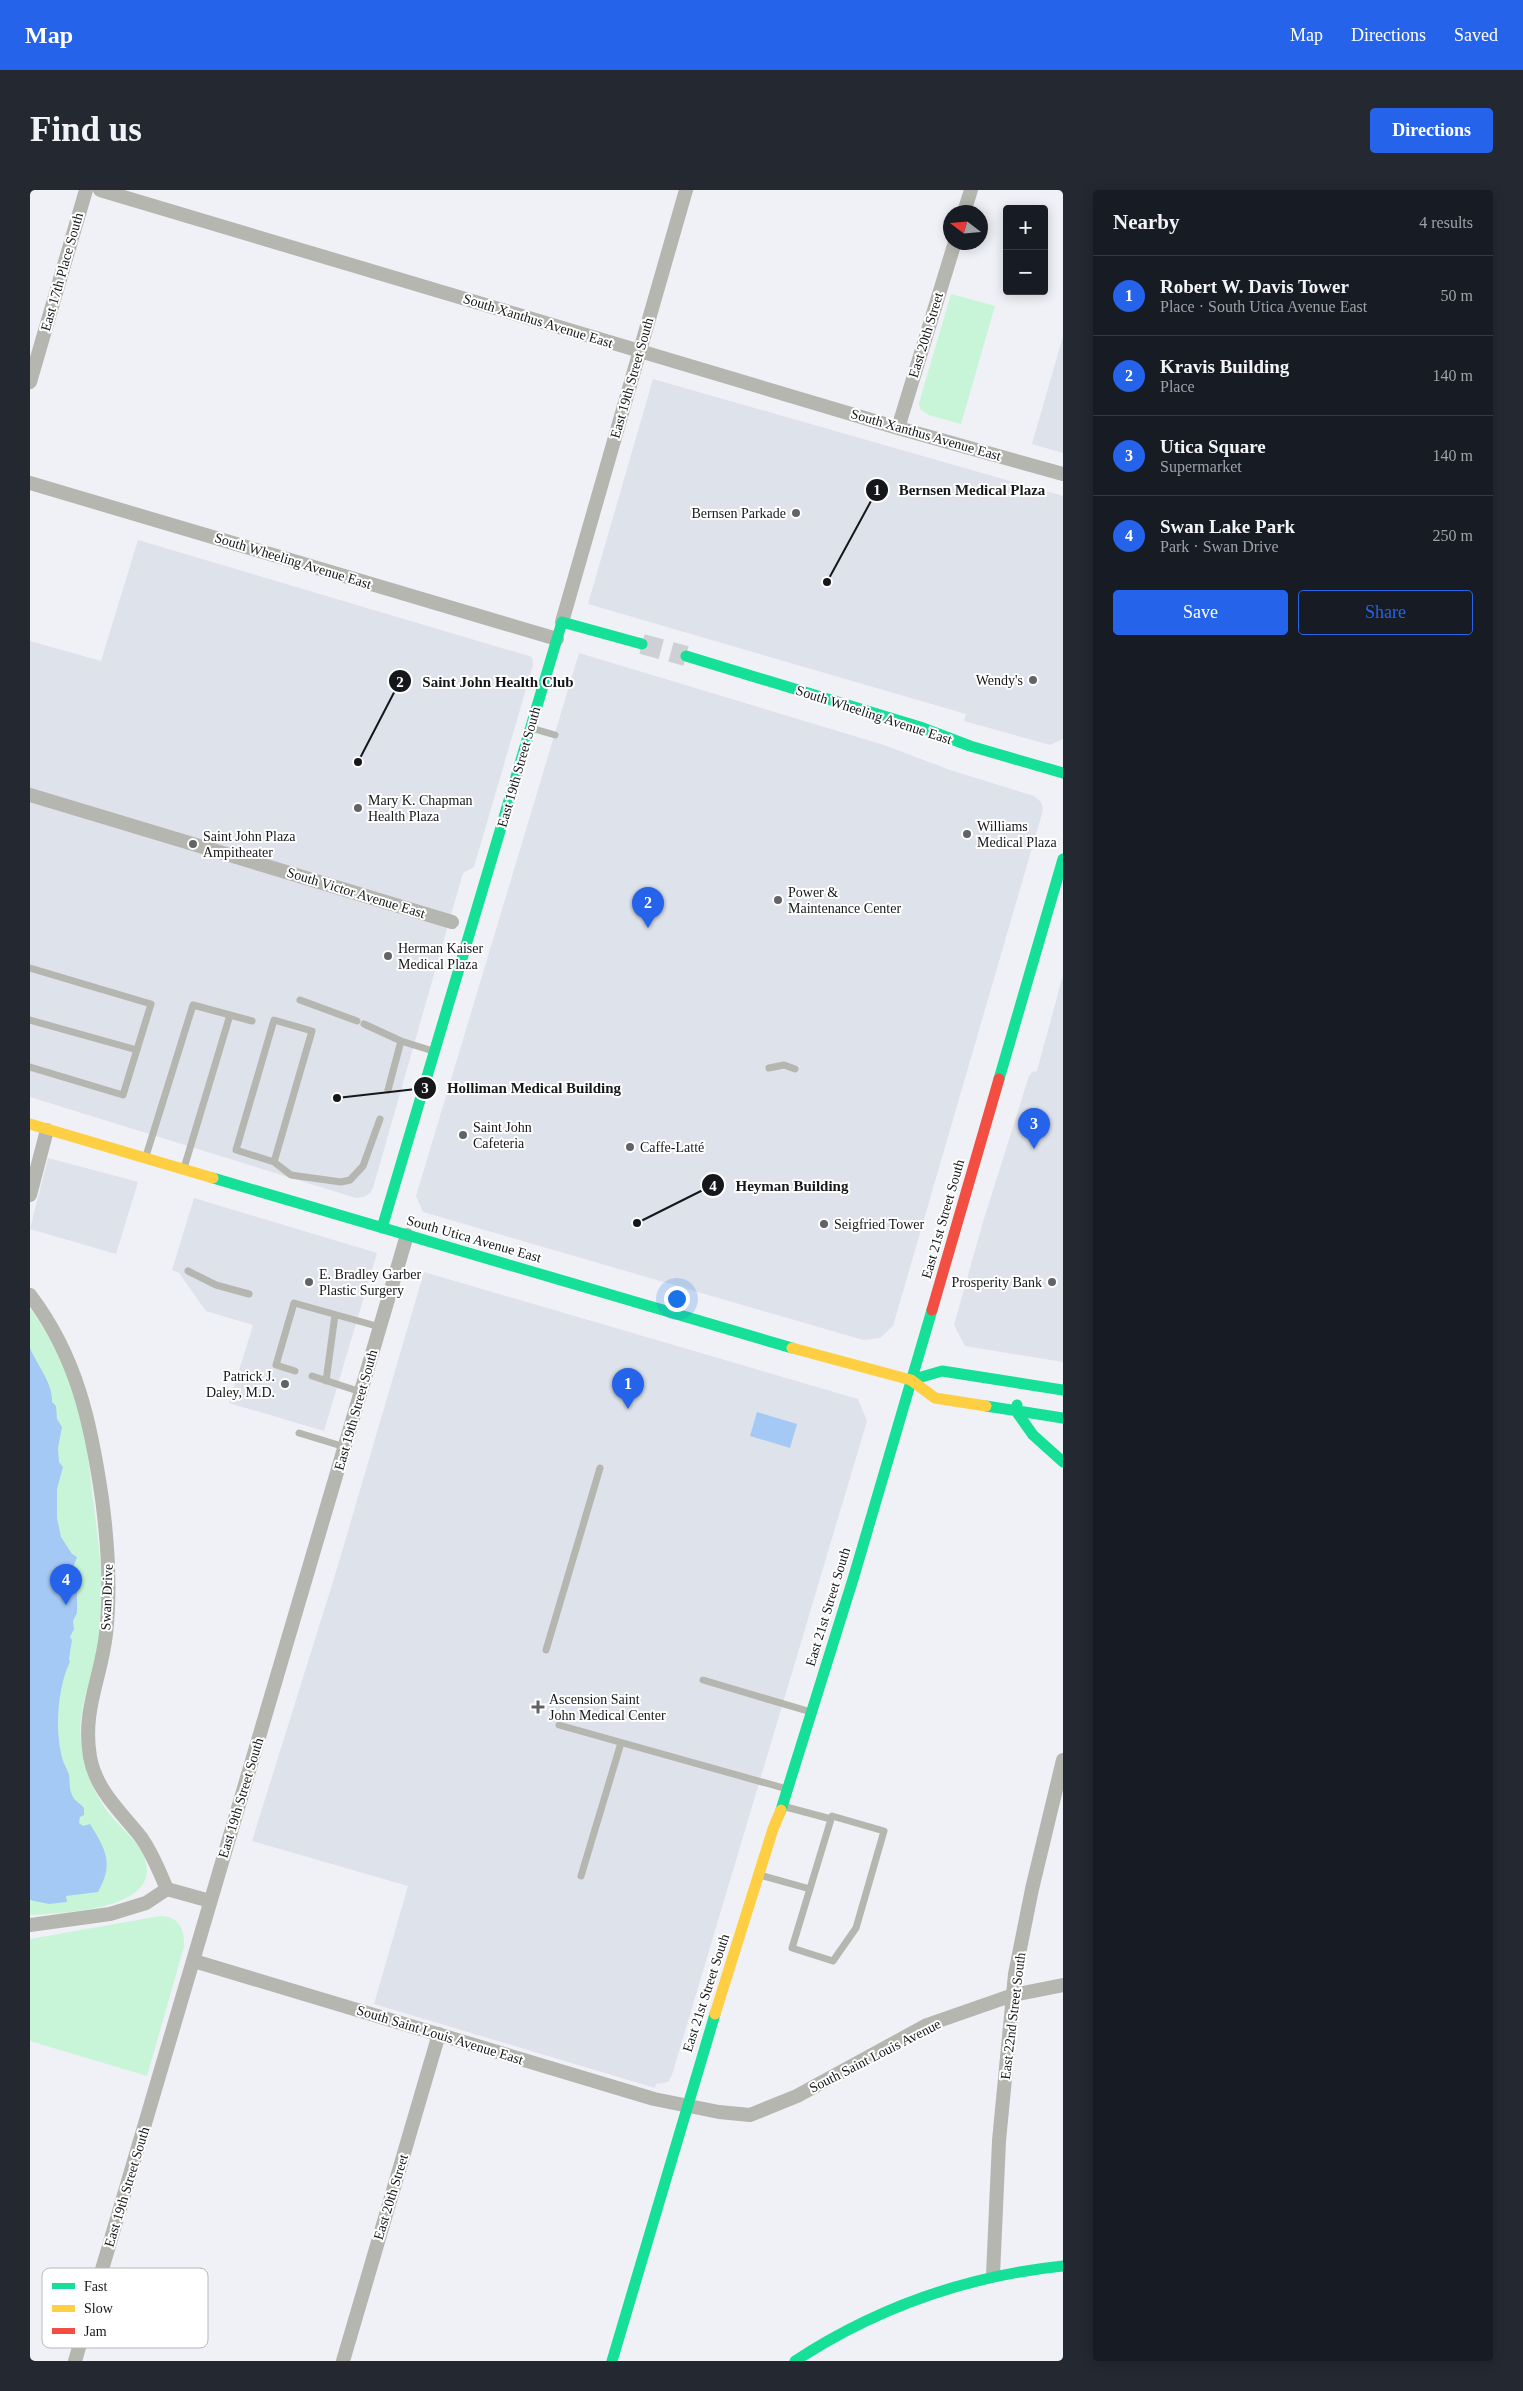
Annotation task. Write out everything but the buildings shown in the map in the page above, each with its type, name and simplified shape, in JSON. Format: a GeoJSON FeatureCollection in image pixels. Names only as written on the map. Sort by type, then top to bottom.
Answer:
{"type":"FeatureCollection","features":[{"type":"Feature","properties":{"kind":"main road","name":"East 19th Street South"},"geometry":{"type":"LineString","coordinates":[[382,1228],[562,622]]}},
{"type":"Feature","properties":{"kind":"main road"},"geometry":{"type":"LineString","coordinates":[[562,622],[642,644]]}},
{"type":"Feature","properties":{"kind":"main road","name":"South Wheeling Avenue East"},"geometry":{"type":"LineString","coordinates":[[686,656],[920,727],[970,746],[1063,774]]}},
{"type":"Feature","properties":{"kind":"main road","name":"East 21st Street South"},"geometry":{"type":"LineString","coordinates":[[612,2361],[686,2106],[812,1712],[1063,859]]}},
{"type":"Feature","properties":{"kind":"main road","name":"South Utica Avenue East"},"geometry":{"type":"LineString","coordinates":[[30,1124],[820,1356],[911,1380],[935,1398],[1063,1418]]}},
{"type":"Feature","properties":{"kind":"main road"},"geometry":{"type":"LineString","coordinates":[[911,1380],[942,1371],[1063,1390]]}},
{"type":"Feature","properties":{"kind":"main road"},"geometry":{"type":"LineString","coordinates":[[1020,1383],[1016,1411],[1033,1435],[1063,1462]]}},
{"type":"Feature","properties":{"kind":"main road"},"geometry":{"type":"LineString","coordinates":[[795,2361],[860,2324],[918,2299],[993,2275],[1063,2266]]}},
{"type":"Feature","properties":{"kind":"street","name":"East 17th Place South"},"geometry":{"type":"LineString","coordinates":[[30,382],[86,190]]}},
{"type":"Feature","properties":{"kind":"street","name":"South Xanthus Avenue East"},"geometry":{"type":"LineString","coordinates":[[100,190],[898,428],[1063,474]]}},
{"type":"Feature","properties":{"kind":"street","name":"East 19th Street South"},"geometry":{"type":"LineString","coordinates":[[562,622],[686,190]]}},
{"type":"Feature","properties":{"kind":"street"},"geometry":{"type":"LineString","coordinates":[[966,205],[971,190]]}},
{"type":"Feature","properties":{"kind":"street","name":"East 20th Street"},"geometry":{"type":"LineString","coordinates":[[898,428],[953,250]]}},
{"type":"Feature","properties":{"kind":"street","name":"South Wheeling Avenue East"},"geometry":{"type":"LineString","coordinates":[[30,483],[557,639]]}},
{"type":"Feature","properties":{"kind":"street","name":"South Victor Avenue East"},"geometry":{"type":"LineString","coordinates":[[30,795],[452,922]]}},
{"type":"Feature","properties":{"kind":"street"},"geometry":{"type":"LineString","coordinates":[[30,1195],[48,1130]]}},
{"type":"Feature","properties":{"kind":"street","name":"East 19th Street South"},"geometry":{"type":"LineString","coordinates":[[102,2268],[407,1235]]}},
{"type":"Feature","properties":{"kind":"street","name":"Swan Drive"},"geometry":{"type":"LineString","coordinates":[[30,1295],[61,1342],[83,1398],[95,1449],[105,1525],[109,1562],[109,1600],[103,1660],[92,1694],[88,1716],[87,1734],[90,1759],[100,1785],[113,1805],[155,1859],[167,1889]]}},
{"type":"Feature","properties":{"kind":"street","name":"East 22nd Street South"},"geometry":{"type":"LineString","coordinates":[[993,2275],[999,2141],[1013,1995],[1032,1889],[1063,1760]]}},
{"type":"Feature","properties":{"kind":"street"},"geometry":{"type":"LineString","coordinates":[[30,1925],[110,1914],[146,1903],[167,1889],[210,1901]]}},
{"type":"Feature","properties":{"kind":"street","name":"South Saint Louis Avenue East"},"geometry":{"type":"LineString","coordinates":[[194,1960],[572,2075],[686,2106]]}},
{"type":"Feature","properties":{"kind":"street","name":"South Saint Louis Avenue"},"geometry":{"type":"LineString","coordinates":[[686,2106],[721,2113],[750,2115],[773,2107],[927,2025],[1013,1995],[1063,1986]]}},
{"type":"Feature","properties":{"kind":"street","name":"East 20th Street"},"geometry":{"type":"LineString","coordinates":[[343,2361],[439,2034]]}},
{"type":"Feature","properties":{"kind":"street","name":"East 19th Street South"},"geometry":{"type":"LineString","coordinates":[[74,2361],[78,2348]]}},
{"type":"Feature","properties":{"kind":"lane"},"geometry":{"type":"LineString","coordinates":[[531,728],[555,735]]}},
{"type":"Feature","properties":{"kind":"lane"},"geometry":{"type":"LineString","coordinates":[[30,968],[150,1004],[124,1095],[30,1067]]}},
{"type":"Feature","properties":{"kind":"lane"},"geometry":{"type":"LineString","coordinates":[[300,1000],[361,1022],[401,1041],[435,1052]]}},
{"type":"Feature","properties":{"kind":"lane"},"geometry":{"type":"LineString","coordinates":[[146,1158],[193,1005],[252,1021]]}},
{"type":"Feature","properties":{"kind":"lane"},"geometry":{"type":"LineString","coordinates":[[183,1170],[230,1015]]}},
{"type":"Feature","properties":{"kind":"lane"},"geometry":{"type":"LineString","coordinates":[[30,1020],[137,1050]]}},
{"type":"Feature","properties":{"kind":"lane"},"geometry":{"type":"LineString","coordinates":[[274,1162],[312,1031],[274,1020],[236,1150],[274,1162],[291,1175],[341,1182],[350,1180],[363,1166],[380,1119]]}},
{"type":"Feature","properties":{"kind":"lane"},"geometry":{"type":"LineString","coordinates":[[388,1090],[401,1041]]}},
{"type":"Feature","properties":{"kind":"lane"},"geometry":{"type":"LineString","coordinates":[[769,1068],[784,1065],[795,1069]]}},
{"type":"Feature","properties":{"kind":"lane"},"geometry":{"type":"LineString","coordinates":[[188,1271],[216,1285],[249,1294]]}},
{"type":"Feature","properties":{"kind":"lane"},"geometry":{"type":"LineString","coordinates":[[295,1371],[276,1365],[294,1303],[380,1327]]}},
{"type":"Feature","properties":{"kind":"lane"},"geometry":{"type":"LineString","coordinates":[[326,1381],[335,1314]]}},
{"type":"Feature","properties":{"kind":"lane"},"geometry":{"type":"LineString","coordinates":[[312,1376],[361,1392]]}},
{"type":"Feature","properties":{"kind":"lane"},"geometry":{"type":"LineString","coordinates":[[299,1433],[345,1447]]}},
{"type":"Feature","properties":{"kind":"lane"},"geometry":{"type":"LineString","coordinates":[[546,1650],[600,1468]]}},
{"type":"Feature","properties":{"kind":"lane"},"geometry":{"type":"LineString","coordinates":[[703,1680],[812,1712]]}},
{"type":"Feature","properties":{"kind":"lane"},"geometry":{"type":"LineString","coordinates":[[559,1725],[788,1790]]}},
{"type":"Feature","properties":{"kind":"lane"},"geometry":{"type":"LineString","coordinates":[[581,1876],[621,1742]]}},
{"type":"Feature","properties":{"kind":"lane"},"geometry":{"type":"LineString","coordinates":[[783,1806],[831,1819]]}},
{"type":"Feature","properties":{"kind":"lane"},"geometry":{"type":"LineString","coordinates":[[832,1816],[884,1831],[856,1928],[833,1961],[792,1948],[810,1889],[832,1816]]}},
{"type":"Feature","properties":{"kind":"lane"},"geometry":{"type":"LineString","coordinates":[[760,1875],[810,1889]]}},
{"type":"Feature","properties":{"kind":"shaded area"},"geometry":{"type":"Polygon","coordinates":[[[1063,336],[1063,453],[1032,444],[1063,336]]]}},
{"type":"Feature","properties":{"kind":"shaded area"},"geometry":{"type":"Polygon","coordinates":[[[653,379],[1063,496],[1063,739],[1050,745],[964,721],[966,714],[588,604],[653,379]]]}},
{"type":"Feature","properties":{"kind":"shaded area"},"geometry":{"type":"Polygon","coordinates":[[[138,540],[532,657],[533,665],[474,867],[463,873],[373,1188],[364,1197],[356,1198],[30,1097],[30,641],[101,661],[138,540]]]}},
{"type":"Feature","properties":{"kind":"shaded area"},"geometry":{"type":"Polygon","coordinates":[[[579,653],[884,745],[950,770],[1034,796],[1041,802],[1043,810],[893,1326],[880,1338],[863,1340],[423,1212],[416,1196],[579,653]]]}},
{"type":"Feature","properties":{"kind":"shaded area"},"geometry":{"type":"Polygon","coordinates":[[[1063,975],[1063,1362],[965,1346],[954,1325],[983,1222],[1029,1076],[1032,1072],[1037,1071],[1063,975]]]}},
{"type":"Feature","properties":{"kind":"shaded area"},"geometry":{"type":"Polygon","coordinates":[[[48,1158],[138,1182],[116,1254],[30,1229],[48,1158]]]}},
{"type":"Feature","properties":{"kind":"shaded area"},"geometry":{"type":"Polygon","coordinates":[[[194,1198],[377,1253],[324,1431],[229,1403],[253,1325],[206,1311],[179,1273],[172,1270],[194,1198]]]}},
{"type":"Feature","properties":{"kind":"shaded area","name":"Ascension Saint John Medical Center"},"geometry":{"type":"Polygon","coordinates":[[[424,1272],[858,1399],[867,1421],[672,2075],[668,2082],[656,2084],[655,2088],[374,2004],[408,1886],[252,1841],[336,1572],[424,1272]]]}},
{"type":"Feature","properties":{"kind":"green space"},"geometry":{"type":"Polygon","coordinates":[[[951,294],[995,306],[961,424],[929,415],[920,409],[919,403],[951,294]]]}},
{"type":"Feature","properties":{"kind":"green space"},"geometry":{"type":"Polygon","coordinates":[[[30,1308],[57,1351],[71,1382],[81,1414],[86,1441],[95,1514],[102,1599],[96,1658],[82,1711],[80,1732],[84,1763],[91,1783],[101,1802],[140,1848],[147,1867],[146,1877],[140,1888],[128,1897],[95,1908],[30,1915],[30,1308]]]}},
{"type":"Feature","properties":{"kind":"green space"},"geometry":{"type":"Polygon","coordinates":[[[160,1916],[172,1919],[180,1925],[184,1947],[147,2076],[30,2041],[30,1939],[160,1916]]]}},
{"type":"Feature","properties":{"kind":"water"},"geometry":{"type":"Polygon","coordinates":[[[30,1348],[50,1388],[52,1402],[56,1406],[57,1419],[62,1427],[58,1448],[59,1462],[63,1467],[57,1489],[57,1518],[61,1537],[72,1554],[77,1557],[73,1568],[77,1579],[77,1613],[73,1621],[74,1629],[70,1637],[72,1640],[70,1662],[60,1694],[59,1743],[62,1759],[69,1775],[72,1795],[84,1808],[84,1815],[80,1817],[79,1823],[83,1826],[90,1824],[104,1849],[107,1865],[103,1882],[98,1892],[66,1896],[67,1902],[49,1904],[30,1900],[30,1348]]]}},
{"type":"Feature","properties":{"kind":"water"},"geometry":{"type":"Polygon","coordinates":[[[757,1412],[797,1424],[790,1448],[750,1436],[757,1412]]]}},
{"type":"Feature","properties":{"kind":"tunnel"},"geometry":{"type":"LineString","coordinates":[[642,644],[686,656]]}},
{"type":"Feature","properties":{"kind":"traffic: fast"},"geometry":{"type":"LineString","coordinates":[[382,1228],[562,622],[642,644]]}},
{"type":"Feature","properties":{"kind":"traffic: fast"},"geometry":{"type":"LineString","coordinates":[[686,656],[920,727],[970,746],[1063,773]]}},
{"type":"Feature","properties":{"kind":"traffic: fast"},"geometry":{"type":"LineString","coordinates":[[999,1079],[1063,859]]}},
{"type":"Feature","properties":{"kind":"traffic: fast"},"geometry":{"type":"LineString","coordinates":[[213,1178],[792,1348]]}},
{"type":"Feature","properties":{"kind":"traffic: fast"},"geometry":{"type":"LineString","coordinates":[[781,1810],[854,1576],[932,1310]]}},
{"type":"Feature","properties":{"kind":"traffic: fast"},"geometry":{"type":"LineString","coordinates":[[911,1380],[942,1371],[1063,1390]]}},
{"type":"Feature","properties":{"kind":"traffic: fast"},"geometry":{"type":"LineString","coordinates":[[1017,1405],[1016,1411],[1033,1435],[1063,1462]]}},
{"type":"Feature","properties":{"kind":"traffic: fast"},"geometry":{"type":"LineString","coordinates":[[986,1406],[1063,1418]]}},
{"type":"Feature","properties":{"kind":"traffic: fast"},"geometry":{"type":"LineString","coordinates":[[612,2361],[715,2014]]}},
{"type":"Feature","properties":{"kind":"traffic: fast"},"geometry":{"type":"LineString","coordinates":[[795,2361],[857,2325],[923,2297],[957,2286],[992,2278],[1063,2266]]}},
{"type":"Feature","properties":{"kind":"traffic: slow"},"geometry":{"type":"LineString","coordinates":[[30,1124],[213,1178]]}},
{"type":"Feature","properties":{"kind":"traffic: slow"},"geometry":{"type":"LineString","coordinates":[[792,1348],[911,1380],[935,1398],[986,1406]]}},
{"type":"Feature","properties":{"kind":"traffic: slow"},"geometry":{"type":"LineString","coordinates":[[715,2014],[773,1829],[781,1810]]}},
{"type":"Feature","properties":{"kind":"traffic: jam"},"geometry":{"type":"LineString","coordinates":[[932,1310],[999,1079]]}},
{"type":"Feature","properties":{"kind":"place","name":"Bernsen Parkade"},"geometry":{"type":"Point","coordinates":[796,513]}},
{"type":"Feature","properties":{"kind":"place","name":"Bernsen Medical Plaza"},"geometry":{"type":"Point","coordinates":[827,582]}},
{"type":"Feature","properties":{"kind":"place","name":"Wendy's"},"geometry":{"type":"Point","coordinates":[1033,680]}},
{"type":"Feature","properties":{"kind":"place","name":"Saint John Health Club"},"geometry":{"type":"Point","coordinates":[358,762]}},
{"type":"Feature","properties":{"kind":"place","name":"Mary K. Chapman Health Plaza"},"geometry":{"type":"Point","coordinates":[358,808]}},
{"type":"Feature","properties":{"kind":"place","name":"Williams Medical Plaza"},"geometry":{"type":"Point","coordinates":[967,834]}},
{"type":"Feature","properties":{"kind":"place","name":"Saint John Plaza Ampitheater"},"geometry":{"type":"Point","coordinates":[193,844]}},
{"type":"Feature","properties":{"kind":"place","name":"Power & Maintenance Center"},"geometry":{"type":"Point","coordinates":[778,900]}},
{"type":"Feature","properties":{"kind":"place","name":"Kravis Building"},"geometry":{"type":"Point","coordinates":[648,928]}},
{"type":"Feature","properties":{"kind":"place","name":"Herman Kaiser Medical Plaza"},"geometry":{"type":"Point","coordinates":[388,956]}},
{"type":"Feature","properties":{"kind":"place","name":"Holliman Medical Building"},"geometry":{"type":"Point","coordinates":[337,1098]}},
{"type":"Feature","properties":{"kind":"place","name":"Saint John Cafeteria"},"geometry":{"type":"Point","coordinates":[463,1135]}},
{"type":"Feature","properties":{"kind":"place","name":"Caffe-Latté"},"geometry":{"type":"Point","coordinates":[630,1147]}},
{"type":"Feature","properties":{"kind":"place","name":"Utica Square"},"geometry":{"type":"Point","coordinates":[1034,1149]}},
{"type":"Feature","properties":{"kind":"place","name":"Heyman Building"},"geometry":{"type":"Point","coordinates":[637,1223]}},
{"type":"Feature","properties":{"kind":"place","name":"Seigfried Tower"},"geometry":{"type":"Point","coordinates":[824,1224]}},
{"type":"Feature","properties":{"kind":"place","name":"E. Bradley Garber Plastic Surgery"},"geometry":{"type":"Point","coordinates":[309,1282]}},
{"type":"Feature","properties":{"kind":"place","name":"Prosperity Bank"},"geometry":{"type":"Point","coordinates":[1052,1282]}},
{"type":"Feature","properties":{"kind":"place","name":"Patrick J. Daley, M.D."},"geometry":{"type":"Point","coordinates":[285,1384]}},
{"type":"Feature","properties":{"kind":"place","name":"Robert W. Davis Tower"},"geometry":{"type":"Point","coordinates":[628,1409]}},
{"type":"Feature","properties":{"kind":"place","name":"Swan Lake Park"},"geometry":{"type":"Point","coordinates":[66,1605]}},
{"type":"Feature","properties":{"kind":"place","name":"Ascension Saint John Medical Center"},"geometry":{"type":"Point","coordinates":[538,1707]}}]}
